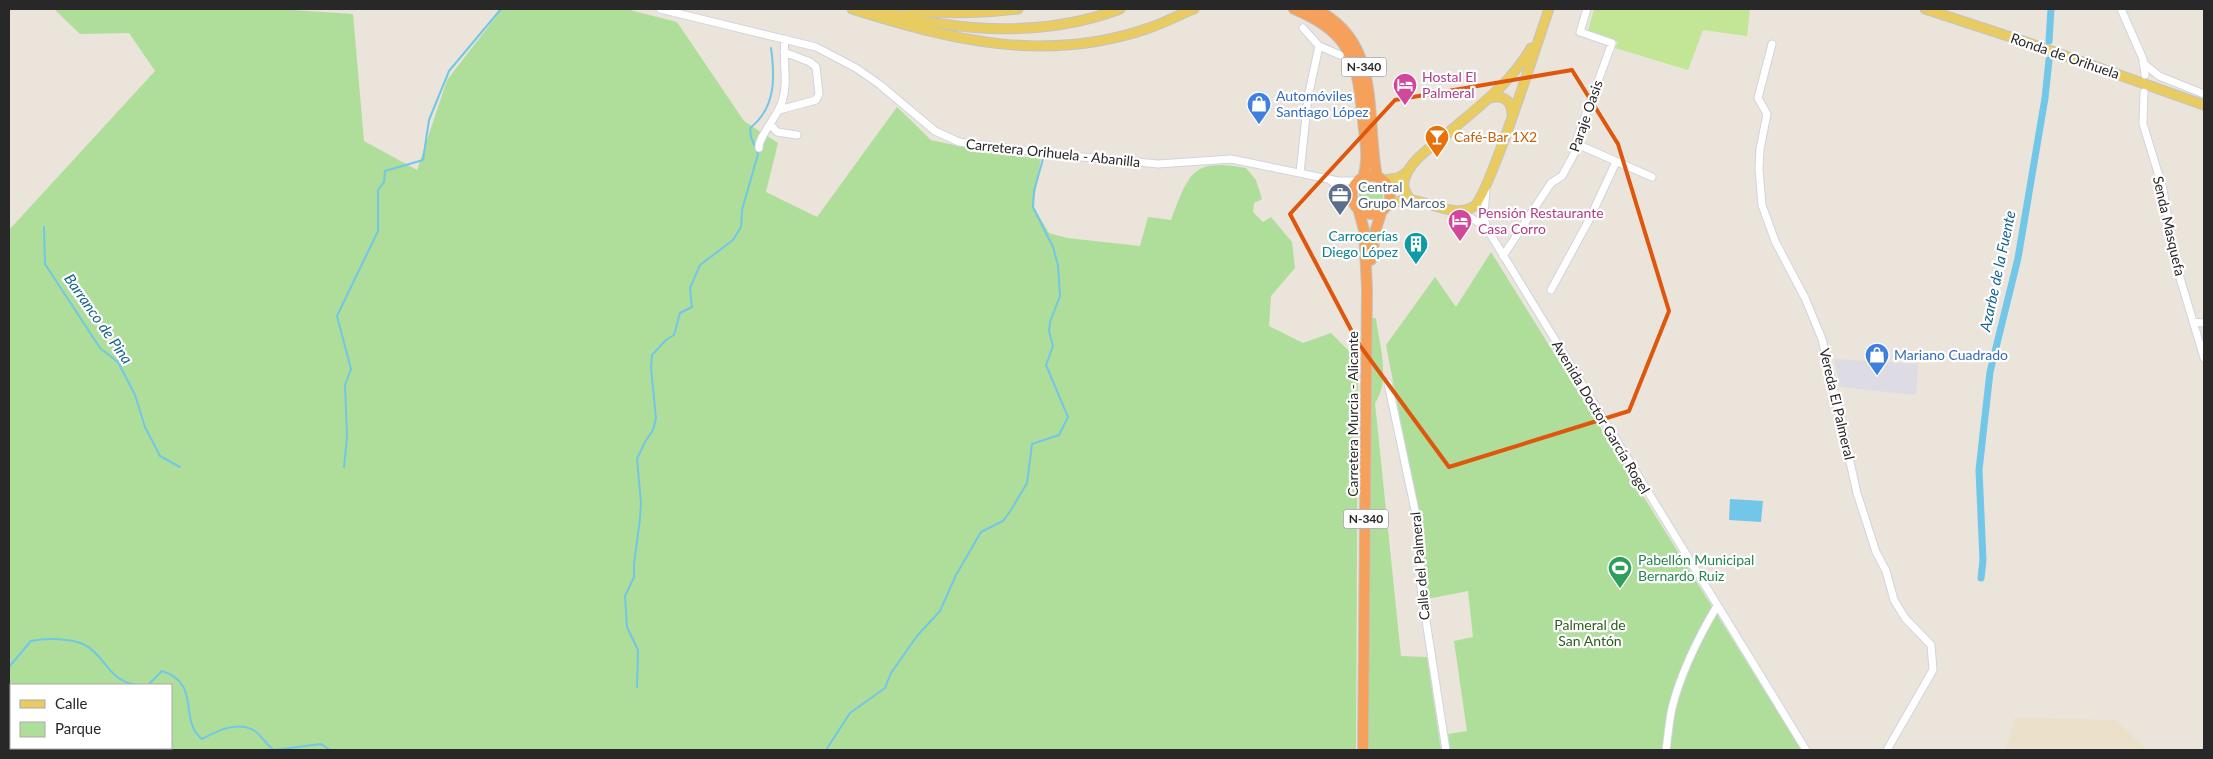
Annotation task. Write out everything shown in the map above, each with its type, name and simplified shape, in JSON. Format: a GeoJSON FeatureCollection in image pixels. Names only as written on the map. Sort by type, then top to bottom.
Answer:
{"type":"FeatureCollection","features":[{"type":"Feature","properties":{"kind":"highway","name":"N-340"},"geometry":{"type":"LineString","coordinates":[[1294,9],[1320,21],[1334,32],[1351,57],[1357,76],[1367,157],[1360,180],[1353,190],[1356,205]]}},
{"type":"Feature","properties":{"kind":"highway","name":"N-340"},"geometry":{"type":"LineString","coordinates":[[1315,9],[1327,15],[1344,29],[1356,46],[1362,59],[1369,92],[1381,178],[1390,192],[1385,208]]}},
{"type":"Feature","properties":{"kind":"highway"},"geometry":{"type":"LineString","coordinates":[[1360,180],[1381,178]]}},
{"type":"Feature","properties":{"kind":"highway"},"geometry":{"type":"LineString","coordinates":[[1356,205],[1372,214],[1385,208]]}},
{"type":"Feature","properties":{"kind":"highway","name":"Carretera Murcia - Alicante"},"geometry":{"type":"LineString","coordinates":[[1356,205],[1364,230],[1368,288],[1363,750]]}},
{"type":"Feature","properties":{"kind":"highway","name":"Carretera Murcia - Alicante"},"geometry":{"type":"LineString","coordinates":[[1368,288],[1376,229],[1385,208]]}},
{"type":"Feature","properties":{"kind":"main road"},"geometry":{"type":"LineString","coordinates":[[852,9],[916,29],[978,42],[1046,46],[1084,42],[1148,28],[1194,9]]}},
{"type":"Feature","properties":{"kind":"main road"},"geometry":{"type":"LineString","coordinates":[[871,9],[930,23],[968,29],[1010,30],[1051,26],[1104,15],[1120,9]]}},
{"type":"Feature","properties":{"kind":"main road"},"geometry":{"type":"LineString","coordinates":[[908,9],[939,14],[1018,9]]}},
{"type":"Feature","properties":{"kind":"main road"},"geometry":{"type":"LineString","coordinates":[[1486,187],[1549,9]]}},
{"type":"Feature","properties":{"kind":"main road","name":"Ronda de Orihuela"},"geometry":{"type":"LineString","coordinates":[[1924,9],[2023,41],[2204,105]]}},
{"type":"Feature","properties":{"kind":"main road"},"geometry":{"type":"LineString","coordinates":[[1381,178],[1398,178],[1407,172],[1428,149],[1490,98],[1528,54],[1540,32]]}},
{"type":"Feature","properties":{"kind":"main road"},"geometry":{"type":"LineString","coordinates":[[1490,98],[1498,96],[1504,98],[1512,107],[1512,113]]}},
{"type":"Feature","properties":{"kind":"main road"},"geometry":{"type":"LineString","coordinates":[[1407,172],[1403,185],[1404,192],[1411,200]]}},
{"type":"Feature","properties":{"kind":"main road","name":"Avenida Doctor García Rogel"},"geometry":{"type":"LineString","coordinates":[[1385,208],[1399,201],[1411,200],[1458,210],[1473,208],[1480,201],[1486,187]]}},
{"type":"Feature","properties":{"kind":"street","name":"Carretera Orihuela - Abanilla"},"geometry":{"type":"LineString","coordinates":[[660,9],[816,48],[856,68],[879,84],[935,132],[959,142],[1051,154],[1158,164],[1230,159],[1300,172],[1329,180],[1360,180]]}},
{"type":"Feature","properties":{"kind":"street","name":"Paraje Oasis"},"geometry":{"type":"LineString","coordinates":[[1503,256],[1551,183],[1562,176],[1579,146],[1577,139],[1612,43],[1580,32],[1587,9]]}},
{"type":"Feature","properties":{"kind":"street"},"geometry":{"type":"LineString","coordinates":[[2121,9],[2143,63],[2145,75]]}},
{"type":"Feature","properties":{"kind":"street"},"geometry":{"type":"LineString","coordinates":[[1303,28],[1319,46],[1340,55]]}},
{"type":"Feature","properties":{"kind":"street"},"geometry":{"type":"LineString","coordinates":[[759,148],[761,140],[779,110],[784,94],[785,39]]}},
{"type":"Feature","properties":{"kind":"street","name":"Vereda El Palmeral"},"geometry":{"type":"LineString","coordinates":[[1772,44],[1758,98],[1767,114],[1760,149],[1759,190],[1762,205],[1775,241],[1805,298],[1822,339],[1857,493],[1876,552],[1886,571],[1898,610],[1931,645],[1932,670],[1926,684],[1886,750]]}},
{"type":"Feature","properties":{"kind":"street"},"geometry":{"type":"LineString","coordinates":[[1300,172],[1308,97],[1319,46]]}},
{"type":"Feature","properties":{"kind":"street"},"geometry":{"type":"LineString","coordinates":[[779,110],[816,100],[819,94],[816,67],[810,62],[784,52]]}},
{"type":"Feature","properties":{"kind":"street"},"geometry":{"type":"LineString","coordinates":[[2143,63],[2158,76],[2204,94]]}},
{"type":"Feature","properties":{"kind":"street","name":"Senda Masquefa"},"geometry":{"type":"LineString","coordinates":[[2144,92],[2143,124],[2163,189],[2173,250],[2204,358]]}},
{"type":"Feature","properties":{"kind":"street"},"geometry":{"type":"LineString","coordinates":[[771,125],[778,132],[797,135]]}},
{"type":"Feature","properties":{"kind":"street"},"geometry":{"type":"LineString","coordinates":[[1579,146],[1652,178]]}},
{"type":"Feature","properties":{"kind":"street"},"geometry":{"type":"LineString","coordinates":[[1551,290],[1616,162]]}},
{"type":"Feature","properties":{"kind":"street","name":"Carretera Orihuela - Abanilla"},"geometry":{"type":"LineString","coordinates":[[1329,180],[1342,189],[1356,205]]}},
{"type":"Feature","properties":{"kind":"street","name":"Avenida Doctor García Rogel"},"geometry":{"type":"LineString","coordinates":[[1486,187],[1484,214],[1486,227],[1806,750]]}},
{"type":"Feature","properties":{"kind":"street","name":"Avenida Doctor García Rogel"},"geometry":{"type":"LineString","coordinates":[[1458,210],[1486,227]]}},
{"type":"Feature","properties":{"kind":"street"},"geometry":{"type":"LineString","coordinates":[[2193,322],[2204,323]]}},
{"type":"Feature","properties":{"kind":"street","name":"Calle del Palmeral"},"geometry":{"type":"LineString","coordinates":[[1388,384],[1419,529],[1421,588],[1446,750]]}},
{"type":"Feature","properties":{"kind":"street"},"geometry":{"type":"LineString","coordinates":[[1666,750],[1672,709],[1684,669],[1701,633],[1717,606]]}},
{"type":"Feature","properties":{"kind":"highlighted area"},"geometry":{"type":"Polygon","coordinates":[[[1572,70],[1618,144],[1669,311],[1629,411],[1449,467],[1358,343],[1290,214],[1395,100],[1572,70]]]}},
{"type":"Feature","properties":{"kind":"shaded area","name":"Mariano Cuadrado"},"geometry":{"type":"Polygon","coordinates":[[[1834,359],[1918,364],[1916,395],[1840,387],[1834,359]]]}},
{"type":"Feature","properties":{"kind":"shaded area"},"geometry":{"type":"Polygon","coordinates":[[[2015,717],[2116,720],[2147,750],[2006,750],[2015,717]]]}},
{"type":"Feature","properties":{"kind":"green space"},"geometry":{"type":"Polygon","coordinates":[[[54,9],[277,9],[353,14],[364,141],[417,170],[447,80],[502,9],[626,9],[677,22],[744,121],[778,143],[766,192],[817,217],[897,107],[931,140],[1001,155],[1041,158],[1033,206],[1049,233],[1067,238],[1140,246],[1148,217],[1171,220],[1188,180],[1195,173],[1203,168],[1214,165],[1246,168],[1256,180],[1262,199],[1254,203],[1253,212],[1263,222],[1271,217],[1292,242],[1295,268],[1271,296],[1269,326],[1303,343],[1331,333],[1358,360],[1356,750],[9,750],[9,230],[155,71],[129,33],[80,34],[54,9]]]}},
{"type":"Feature","properties":{"kind":"green space"},"geometry":{"type":"Polygon","coordinates":[[[1594,9],[1750,9],[1747,36],[1703,30],[1688,70],[1615,48],[1618,42],[1588,31],[1594,9]]]}},
{"type":"Feature","properties":{"kind":"green space"},"geometry":{"type":"Polygon","coordinates":[[[1371,183],[1376,184],[1382,190],[1382,200],[1376,206],[1371,207],[1366,206],[1360,200],[1359,195],[1360,190],[1366,184],[1371,183]]]}},
{"type":"Feature","properties":{"kind":"green space","name":"Palmeral de San Antón"},"geometry":{"type":"Polygon","coordinates":[[[1491,252],[1803,750],[1450,750],[1448,734],[1467,731],[1454,641],[1473,637],[1468,591],[1427,599],[1423,573],[1422,532],[1386,345],[1435,277],[1456,307],[1491,252]]]}},
{"type":"Feature","properties":{"kind":"green space"},"geometry":{"type":"Polygon","coordinates":[[[1371,318],[1376,318],[1383,362],[1382,384],[1380,394],[1375,403],[1401,656],[1427,657],[1441,750],[1368,750],[1371,318]]]}},
{"type":"Feature","properties":{"kind":"water"},"geometry":{"type":"Polygon","coordinates":[[[1730,499],[1763,501],[1761,522],[1729,520],[1730,499]]]}},
{"type":"Feature","properties":{"kind":"waterway"},"geometry":{"type":"LineString","coordinates":[[344,467],[347,437],[345,385],[351,369],[337,316],[378,231],[378,190],[384,182],[385,171],[423,160],[429,120],[449,71],[501,9]]}},
{"type":"Feature","properties":{"kind":"waterway","name":"Azarbe de la Fuente"},"geometry":{"type":"LineString","coordinates":[[2049,41],[2051,9]]}},
{"type":"Feature","properties":{"kind":"waterway"},"geometry":{"type":"LineString","coordinates":[[637,687],[638,650],[627,627],[625,596],[634,577],[640,519],[641,503],[637,459],[653,430],[656,418],[651,368],[652,355],[666,340],[674,335],[680,313],[692,307],[690,288],[700,265],[733,240],[741,227],[742,210],[758,154],[751,137],[750,128],[765,111],[772,91],[771,48]]}},
{"type":"Feature","properties":{"kind":"waterway","name":"Azarbe de la Fuente"},"geometry":{"type":"LineString","coordinates":[[1981,578],[1983,560],[1979,470],[1990,372],[2018,258],[2045,98],[2049,60]]}},
{"type":"Feature","properties":{"kind":"waterway"},"geometry":{"type":"LineString","coordinates":[[826,750],[850,713],[885,688],[891,673],[917,636],[940,611],[956,575],[981,532],[1003,521],[1011,510],[1027,483],[1032,444],[1059,435],[1068,417],[1046,365],[1053,346],[1049,331],[1050,322],[1060,296],[1058,265],[1053,247],[1033,207],[1034,191],[1043,159]]}},
{"type":"Feature","properties":{"kind":"waterway","name":"Barranco de Pina"},"geometry":{"type":"LineString","coordinates":[[44,227],[45,264],[100,348],[118,362],[135,395],[145,427],[160,456],[180,467]]}},
{"type":"Feature","properties":{"kind":"waterway"},"geometry":{"type":"LineString","coordinates":[[9,667],[31,641],[44,639],[66,640],[85,645],[114,674],[134,684]]}},
{"type":"Feature","properties":{"kind":"waterway"},"geometry":{"type":"LineString","coordinates":[[149,684],[162,671],[174,677],[182,684],[186,693],[191,722],[195,731],[202,739],[228,728],[242,726],[255,731],[274,750]]}},
{"type":"Feature","properties":{"kind":"waterway"},"geometry":{"type":"LineString","coordinates":[[274,750],[321,744],[330,750]]}},
{"type":"Feature","properties":{"kind":"place","name":"Hostal El Palmeral"},"geometry":{"type":"Point","coordinates":[1405,106]}},
{"type":"Feature","properties":{"kind":"place","name":"Automóviles Santiago López"},"geometry":{"type":"Point","coordinates":[1259,125]}},
{"type":"Feature","properties":{"kind":"place","name":"Café-Bar 1X2"},"geometry":{"type":"Point","coordinates":[1437,158]}},
{"type":"Feature","properties":{"kind":"place","name":"Central Grupo Marcos"},"geometry":{"type":"Point","coordinates":[1340,216]}},
{"type":"Feature","properties":{"kind":"place","name":"Pensión Restaurante Casa Corro"},"geometry":{"type":"Point","coordinates":[1460,242]}},
{"type":"Feature","properties":{"kind":"place","name":"Carrocerías Diego López"},"geometry":{"type":"Point","coordinates":[1416,265]}},
{"type":"Feature","properties":{"kind":"place","name":"Mariano Cuadrado"},"geometry":{"type":"Point","coordinates":[1877,376]}},
{"type":"Feature","properties":{"kind":"place","name":"Pabellón Municipal Bernardo Ruiz"},"geometry":{"type":"Point","coordinates":[1620,589]}}]}
